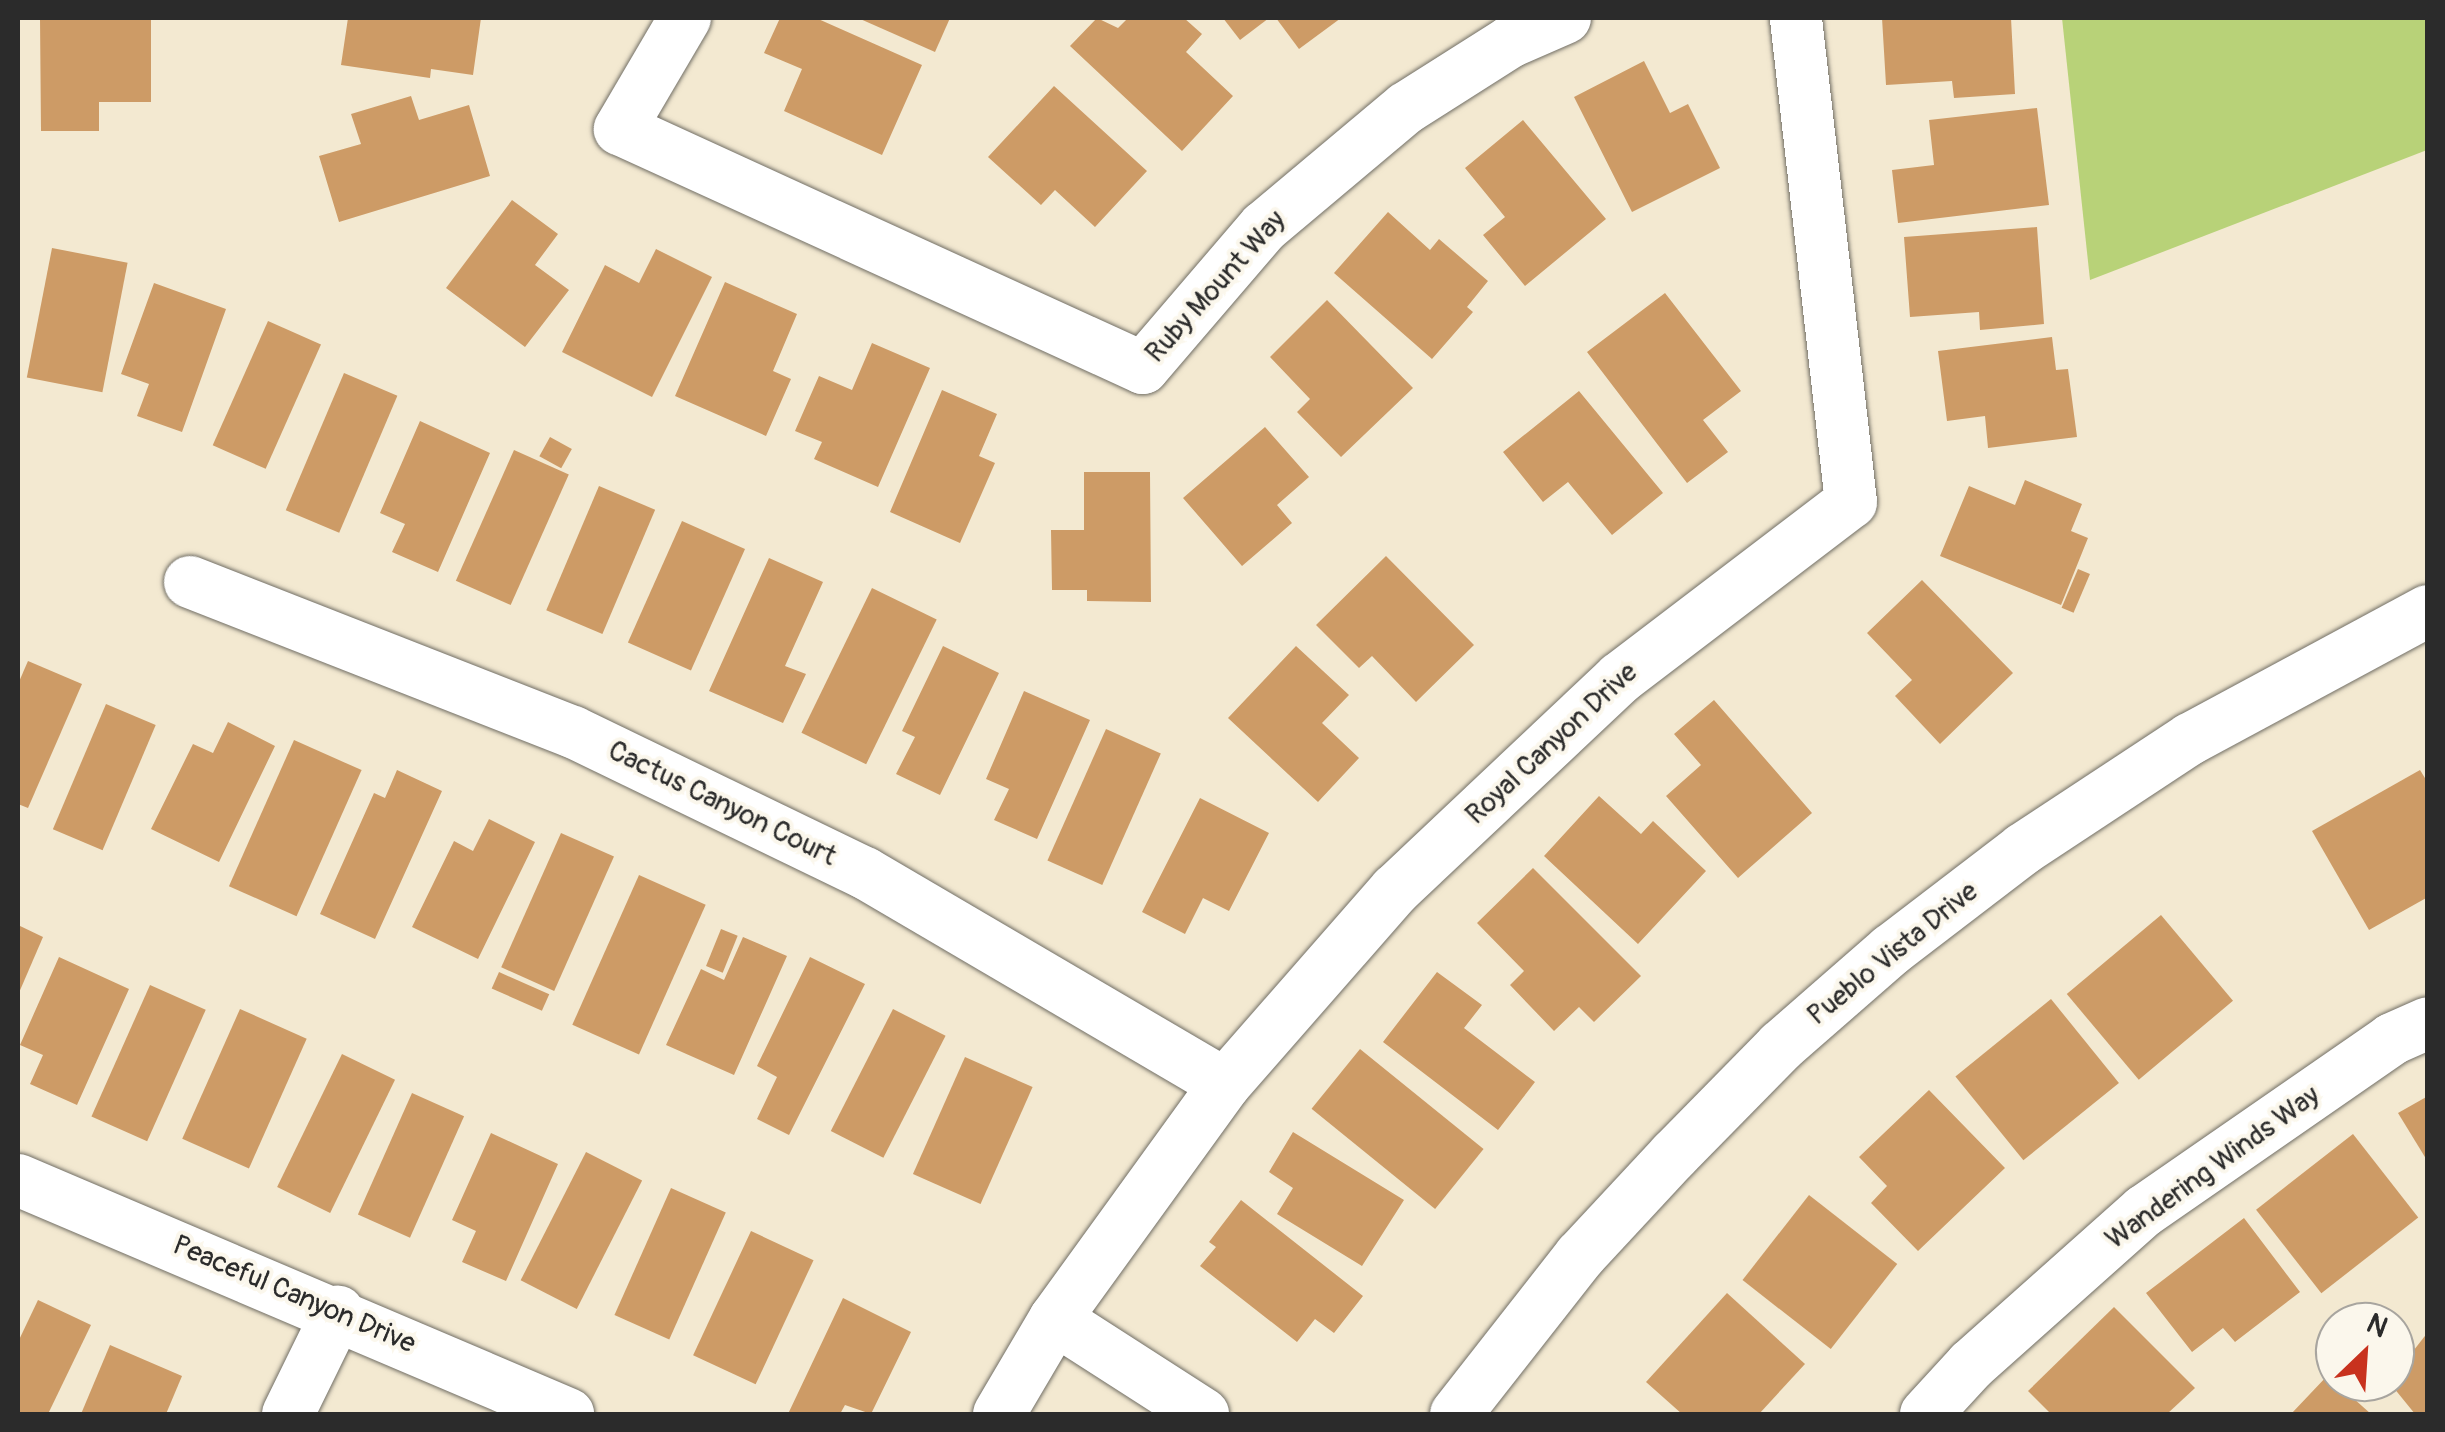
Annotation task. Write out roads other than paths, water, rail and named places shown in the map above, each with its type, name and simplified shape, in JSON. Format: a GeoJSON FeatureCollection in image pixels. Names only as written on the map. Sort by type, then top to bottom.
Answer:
{"type":"FeatureCollection","features":[{"type":"Feature","properties":{"kind":"street","name":"Ruby Mount Way"},"geometry":{"type":"LineString","coordinates":[[685,18],[620,129],[1143,368],[1264,227],[1406,108],[1510,42],[1564,18]]}},
{"type":"Feature","properties":{"kind":"street","name":"Royal Canyon Drive"},"geometry":{"type":"LineString","coordinates":[[1000,1414],[1055,1319],[1225,1084],[1395,890],[1606,692],[1851,502],[1796,18]]}},
{"type":"Feature","properties":{"kind":"street","name":"Cactus Canyon Court"},"geometry":{"type":"LineString","coordinates":[[190,582],[590,740],[865,873],[1225,1084]]}},
{"type":"Feature","properties":{"kind":"street","name":"Pueblo Vista Drive"},"geometry":{"type":"LineString","coordinates":[[1456,1414],[1580,1256],[1674,1154],[1781,1046],[1891,950],[2023,848],[2190,739],[2428,611]]}},
{"type":"Feature","properties":{"kind":"street","name":"Wandering Winds Way"},"geometry":{"type":"LineString","coordinates":[[1926,1414],[1971,1365],[2144,1211],[2392,1039],[2428,1022]]}},
{"type":"Feature","properties":{"kind":"street","name":"Peaceful Canyon Drive"},"geometry":{"type":"LineString","coordinates":[[18,1180],[338,1312],[568,1414]]}},
{"type":"Feature","properties":{"kind":"street"},"geometry":{"type":"LineString","coordinates":[[288,1414],[338,1312]]}},
{"type":"Feature","properties":{"kind":"street"},"geometry":{"type":"LineString","coordinates":[[1055,1319],[1203,1414]]}}]}
